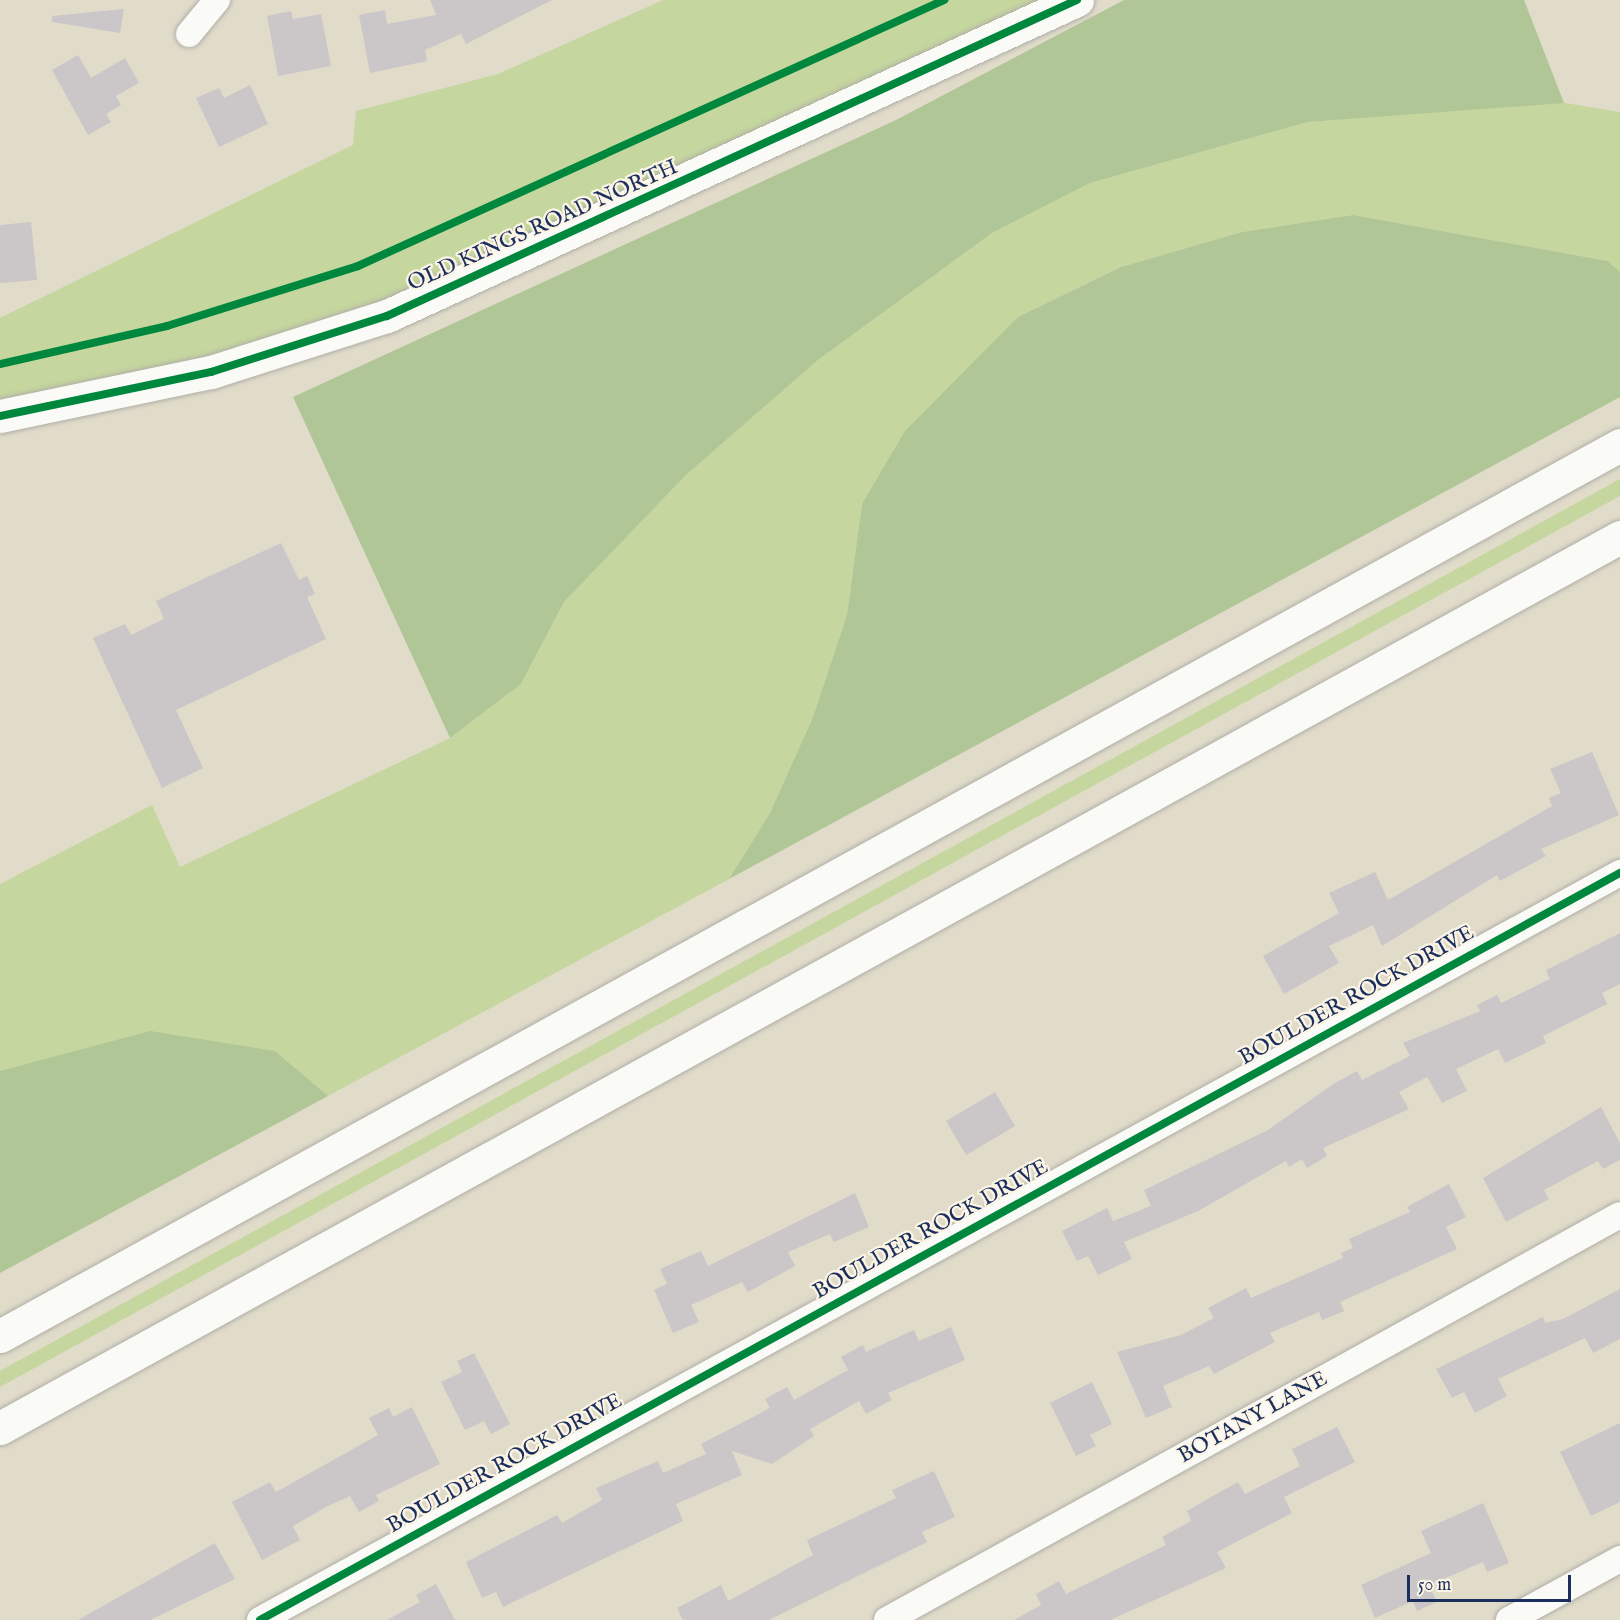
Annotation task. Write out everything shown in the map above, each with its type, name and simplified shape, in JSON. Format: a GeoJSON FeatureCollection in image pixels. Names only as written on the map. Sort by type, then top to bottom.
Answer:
{"type":"FeatureCollection","features":[{"type":"Feature","properties":{"kind":"main road","name":"OLD KINGS ROAD NORTH"},"geometry":{"type":"LineString","coordinates":[[0,416],[211,372],[387,316],[1077,0]]}},
{"type":"Feature","properties":{"kind":"main road"},"geometry":{"type":"LineString","coordinates":[[0,1336],[1620,445]]}},
{"type":"Feature","properties":{"kind":"main road"},"geometry":{"type":"LineString","coordinates":[[0,1428],[1620,537]]}},
{"type":"Feature","properties":{"kind":"street"},"geometry":{"type":"LineString","coordinates":[[189,34],[217,0]]}},
{"type":"Feature","properties":{"kind":"street","name":"BOULDER ROCK DRIVE"},"geometry":{"type":"LineString","coordinates":[[260,1620],[1620,873]]}},
{"type":"Feature","properties":{"kind":"street","name":"BOTANY LANE"},"geometry":{"type":"LineString","coordinates":[[887,1620],[1620,1215]]}},
{"type":"Feature","properties":{"kind":"street"},"geometry":{"type":"LineString","coordinates":[[1509,1620],[1620,1559]]}},
{"type":"Feature","properties":{"kind":"green space"},"geometry":{"type":"Polygon","coordinates":[[[663,0],[1050,0],[466,270],[234,355],[0,403],[0,318],[353,145],[356,111],[498,74],[663,0]]]}},
{"type":"Feature","properties":{"kind":"green space"},"geometry":{"type":"Polygon","coordinates":[[[1124,0],[1524,0],[1564,103],[1308,122],[1090,183],[992,233],[818,360],[687,474],[564,602],[521,684],[450,738],[293,397],[896,120],[1124,0]]]}},
{"type":"Feature","properties":{"kind":"green space"},"geometry":{"type":"Polygon","coordinates":[[[1559,102],[1620,112],[1620,272],[1608,261],[1353,215],[1242,232],[1121,267],[1018,317],[862,504],[847,615],[813,717],[770,813],[729,879],[328,1096],[275,1051],[0,1071],[0,884],[152,805],[180,867],[450,738],[521,684],[564,602],[687,474],[818,360],[992,233],[1090,183],[1308,122],[1559,102]]]}},
{"type":"Feature","properties":{"kind":"green space"},"geometry":{"type":"Polygon","coordinates":[[[1353,215],[1608,261],[1620,272],[1620,397],[729,879],[770,813],[813,717],[847,615],[862,504],[905,431],[1018,317],[1121,267],[1242,232],[1353,215]]]}},
{"type":"Feature","properties":{"kind":"green space"},"geometry":{"type":"Polygon","coordinates":[[[1620,479],[1620,496],[0,1387],[0,1371],[1620,479]]]}},
{"type":"Feature","properties":{"kind":"green space"},"geometry":{"type":"Polygon","coordinates":[[[150,1031],[275,1051],[328,1096],[0,1273],[0,1071],[150,1031]]]}},
{"type":"Feature","properties":{"kind":"building"},"geometry":{"type":"Polygon","coordinates":[[[430,0],[552,0],[466,44],[461,34],[425,50],[427,61],[370,73],[359,15],[385,10],[387,24],[436,15],[430,0]]]}},
{"type":"Feature","properties":{"kind":"building"},"geometry":{"type":"Polygon","coordinates":[[[124,9],[120,33],[52,22],[52,16],[124,9]]]}},
{"type":"Feature","properties":{"kind":"building"},"geometry":{"type":"Polygon","coordinates":[[[291,11],[293,19],[321,14],[331,66],[278,76],[267,16],[291,11]]]}},
{"type":"Feature","properties":{"kind":"building"},"geometry":{"type":"Polygon","coordinates":[[[78,55],[91,78],[125,58],[139,83],[116,96],[121,105],[106,114],[111,122],[88,135],[52,70],[78,55]]]}},
{"type":"Feature","properties":{"kind":"building"},"geometry":{"type":"Polygon","coordinates":[[[250,85],[268,124],[219,147],[196,98],[219,88],[224,98],[250,85]]]}},
{"type":"Feature","properties":{"kind":"building"},"geometry":{"type":"Polygon","coordinates":[[[31,222],[37,280],[0,283],[0,225],[31,222]]]}},
{"type":"Feature","properties":{"kind":"building"},"geometry":{"type":"Polygon","coordinates":[[[281,543],[299,580],[307,576],[315,594],[307,597],[326,639],[176,710],[203,768],[162,788],[93,638],[125,624],[131,635],[164,619],[156,601],[281,543]]]}},
{"type":"Feature","properties":{"kind":"building"},"geometry":{"type":"Polygon","coordinates":[[[1592,752],[1619,815],[1541,849],[1546,856],[1500,881],[1497,875],[1382,946],[1373,925],[1329,946],[1339,963],[1284,994],[1263,956],[1339,913],[1329,893],[1375,872],[1388,900],[1552,806],[1549,798],[1561,793],[1550,769],[1592,752]]]}},
{"type":"Feature","properties":{"kind":"building"},"geometry":{"type":"Polygon","coordinates":[[[1620,933],[1620,984],[1602,993],[1607,1004],[1543,1036],[1546,1043],[1505,1063],[1498,1049],[1456,1069],[1467,1091],[1442,1103],[1427,1077],[1399,1092],[1409,1109],[1323,1148],[1327,1156],[1307,1168],[1302,1159],[1289,1167],[1286,1161],[1198,1211],[1124,1242],[1132,1259],[1098,1275],[1088,1256],[1077,1261],[1062,1231],[1107,1208],[1113,1221],[1151,1206],[1144,1190],[1268,1130],[1335,1083],[1357,1071],[1362,1080],[1410,1056],[1403,1043],[1480,1011],[1477,1005],[1497,995],[1501,1003],[1550,979],[1546,970],[1620,933]]]}},
{"type":"Feature","properties":{"kind":"building"},"geometry":{"type":"Polygon","coordinates":[[[995,1092],[1015,1126],[966,1155],[946,1121],[995,1092]]]}},
{"type":"Feature","properties":{"kind":"building"},"geometry":{"type":"Polygon","coordinates":[[[1601,1107],[1620,1143],[1620,1160],[1603,1169],[1598,1161],[1544,1190],[1549,1199],[1506,1222],[1483,1178],[1601,1107]]]}},
{"type":"Feature","properties":{"kind":"building"},"geometry":{"type":"Polygon","coordinates":[[[1449,1184],[1466,1217],[1446,1227],[1457,1249],[1340,1302],[1344,1311],[1322,1320],[1319,1312],[1270,1333],[1275,1342],[1214,1374],[1209,1366],[1163,1386],[1172,1407],[1146,1418],[1117,1352],[1181,1335],[1214,1318],[1208,1308],[1246,1288],[1251,1298],[1343,1258],[1341,1253],[1353,1248],[1349,1239],[1410,1212],[1407,1207],[1449,1184]]]}},
{"type":"Feature","properties":{"kind":"building"},"geometry":{"type":"Polygon","coordinates":[[[855,1193],[869,1227],[834,1242],[830,1234],[788,1252],[795,1266],[748,1292],[742,1282],[691,1305],[699,1322],[673,1333],[654,1290],[667,1284],[660,1269],[701,1251],[708,1266],[855,1193]]]}},
{"type":"Feature","properties":{"kind":"building"},"geometry":{"type":"Polygon","coordinates":[[[1620,1289],[1620,1339],[1593,1353],[1585,1338],[1498,1379],[1507,1396],[1475,1413],[1464,1392],[1452,1398],[1436,1369],[1543,1317],[1545,1323],[1563,1319],[1620,1289]]]}},
{"type":"Feature","properties":{"kind":"building"},"geometry":{"type":"Polygon","coordinates":[[[951,1327],[965,1360],[888,1393],[892,1400],[866,1414],[859,1401],[810,1429],[814,1436],[772,1464],[732,1451],[742,1475],[676,1504],[683,1521],[503,1607],[496,1592],[482,1598],[466,1562],[557,1515],[562,1523],[602,1500],[596,1488],[658,1461],[663,1473],[706,1454],[701,1444],[770,1408],[765,1399],[787,1387],[794,1400],[848,1370],[841,1357],[863,1345],[866,1352],[914,1330],[919,1341],[951,1327]]]}},
{"type":"Feature","properties":{"kind":"building"},"geometry":{"type":"Polygon","coordinates":[[[474,1353],[510,1424],[491,1434],[484,1421],[465,1430],[441,1382],[462,1372],[457,1361],[474,1353]]]}},
{"type":"Feature","properties":{"kind":"building"},"geometry":{"type":"Polygon","coordinates":[[[1092,1382],[1112,1424],[1090,1435],[1096,1446],[1076,1456],[1050,1403],[1092,1382]]]}},
{"type":"Feature","properties":{"kind":"building"},"geometry":{"type":"Polygon","coordinates":[[[412,1407],[440,1464],[376,1495],[379,1501],[359,1512],[350,1496],[328,1506],[293,1526],[300,1540],[262,1560],[232,1502],[270,1482],[276,1492],[378,1435],[369,1418],[389,1408],[393,1417],[412,1407]]]}},
{"type":"Feature","properties":{"kind":"building"},"geometry":{"type":"Polygon","coordinates":[[[1620,1423],[1620,1502],[1591,1516],[1560,1452],[1620,1423]]]}},
{"type":"Feature","properties":{"kind":"building"},"geometry":{"type":"Polygon","coordinates":[[[1337,1427],[1355,1462],[1284,1497],[1292,1513],[1217,1552],[1226,1568],[1110,1620],[1014,1620],[1041,1605],[1036,1594],[1059,1581],[1066,1594],[1166,1545],[1162,1537],[1191,1521],[1187,1511],[1238,1482],[1245,1494],[1300,1466],[1292,1449],[1337,1427]]]}},
{"type":"Feature","properties":{"kind":"building"},"geometry":{"type":"Polygon","coordinates":[[[934,1471],[955,1517],[922,1532],[927,1542],[769,1620],[683,1620],[677,1608],[721,1585],[728,1601],[813,1555],[807,1540],[896,1498],[892,1490],[934,1471]]]}},
{"type":"Feature","properties":{"kind":"building"},"geometry":{"type":"Polygon","coordinates":[[[1483,1503],[1509,1563],[1487,1572],[1483,1562],[1429,1585],[1437,1602],[1417,1611],[1413,1601],[1375,1618],[1361,1585],[1431,1553],[1421,1531],[1483,1503]]]}},
{"type":"Feature","properties":{"kind":"building"},"geometry":{"type":"Polygon","coordinates":[[[215,1543],[235,1579],[150,1620],[78,1620],[215,1543]]]}},
{"type":"Feature","properties":{"kind":"building"},"geometry":{"type":"Polygon","coordinates":[[[436,1584],[455,1620],[387,1620],[420,1602],[416,1595],[436,1584]]]}},
{"type":"Feature","properties":{"kind":"cycle path"},"geometry":{"type":"LineString","coordinates":[[0,364],[167,326],[358,266],[944,0]]}},
{"type":"Feature","properties":{"kind":"cycle path"},"geometry":{"type":"LineString","coordinates":[[0,416],[211,372],[387,316],[1077,0]]}},
{"type":"Feature","properties":{"kind":"cycle path"},"geometry":{"type":"LineString","coordinates":[[260,1620],[1620,873]]}}]}
